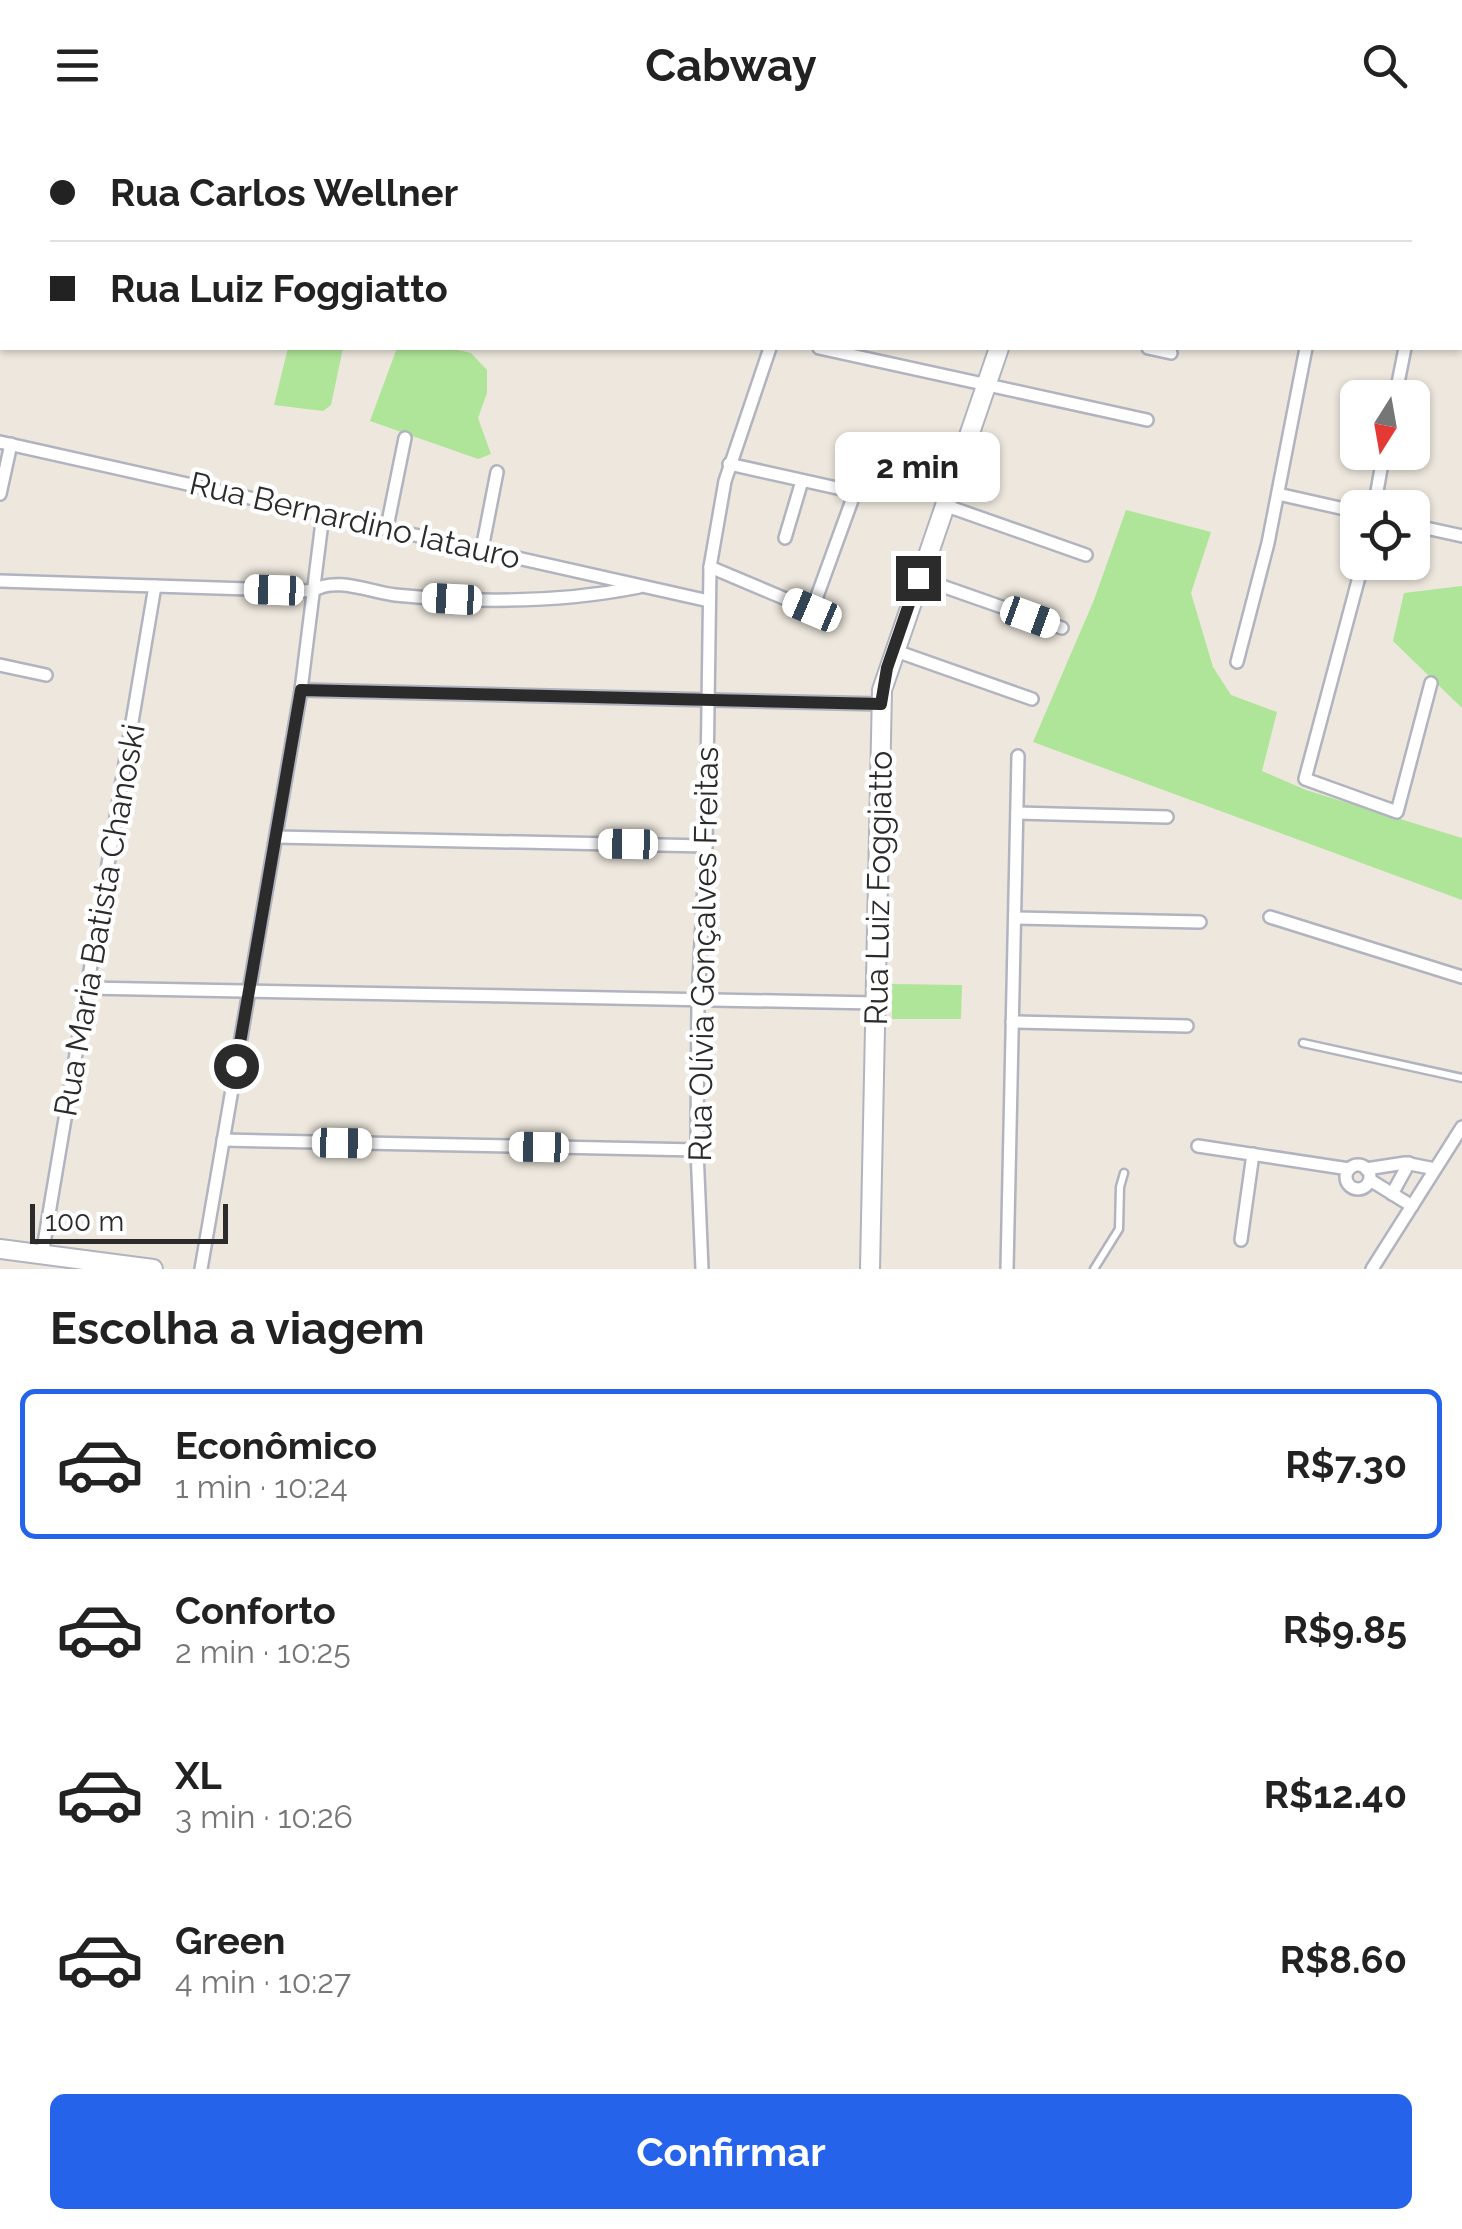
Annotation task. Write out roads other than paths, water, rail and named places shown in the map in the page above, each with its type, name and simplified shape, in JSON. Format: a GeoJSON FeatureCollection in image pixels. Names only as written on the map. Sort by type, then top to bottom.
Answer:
{"type":"FeatureCollection","features":[{"type":"Feature","properties":{"kind":"street","name":"Rua Olívia Gonçalves Freitas"},"geometry":{"type":"LineString","coordinates":[[702,1269],[697,1150],[698,1000],[706,846],[710,567],[719,503],[769,350]]}},
{"type":"Feature","properties":{"kind":"street"},"geometry":{"type":"LineString","coordinates":[[828,350],[1147,420]]}},
{"type":"Feature","properties":{"kind":"street","name":"Rua Luiz Foggiatto"},"geometry":{"type":"LineString","coordinates":[[870,1269],[884,679],[998,350]]}},
{"type":"Feature","properties":{"kind":"street"},"geometry":{"type":"LineString","coordinates":[[1158,350],[1172,353]]}},
{"type":"Feature","properties":{"kind":"street"},"geometry":{"type":"LineString","coordinates":[[1237,662],[1278,494],[1306,350]]}},
{"type":"Feature","properties":{"kind":"street"},"geometry":{"type":"LineString","coordinates":[[1399,380],[1405,350]]}},
{"type":"Feature","properties":{"kind":"street"},"geometry":{"type":"LineString","coordinates":[[386,527],[405,438]]}},
{"type":"Feature","properties":{"kind":"street"},"geometry":{"type":"LineString","coordinates":[[0,494],[6,443]]}},
{"type":"Feature","properties":{"kind":"street","name":"Rua Bernardino Iatauro"},"geometry":{"type":"LineString","coordinates":[[6,443],[709,601]]}},
{"type":"Feature","properties":{"kind":"street"},"geometry":{"type":"LineString","coordinates":[[710,567],[812,610],[855,492],[730,464]]}},
{"type":"Feature","properties":{"kind":"street"},"geometry":{"type":"LineString","coordinates":[[482,548],[497,472]]}},
{"type":"Feature","properties":{"kind":"street"},"geometry":{"type":"LineString","coordinates":[[785,538],[802,480]]}},
{"type":"Feature","properties":{"kind":"street"},"geometry":{"type":"LineString","coordinates":[[1278,494],[1340,508]]}},
{"type":"Feature","properties":{"kind":"street"},"geometry":{"type":"LineString","coordinates":[[944,505],[1086,555]]}},
{"type":"Feature","properties":{"kind":"street"},"geometry":{"type":"LineString","coordinates":[[201,1269],[301,690],[324,514]]}},
{"type":"Feature","properties":{"kind":"street"},"geometry":{"type":"LineString","coordinates":[[1430,529],[1462,536]]}},
{"type":"Feature","properties":{"kind":"street"},"geometry":{"type":"LineString","coordinates":[[918,578],[1062,628]]}},
{"type":"Feature","properties":{"kind":"street"},"geometry":{"type":"LineString","coordinates":[[1358,580],[1305,779],[1397,812],[1431,683]]}},
{"type":"Feature","properties":{"kind":"street"},"geometry":{"type":"LineString","coordinates":[[0,581],[313,591],[328,584],[416,597],[553,600],[644,586]]}},
{"type":"Feature","properties":{"kind":"street","name":"Rua Maria Batista Chanoski"},"geometry":{"type":"LineString","coordinates":[[42,1254],[155,586]]}},
{"type":"Feature","properties":{"kind":"street"},"geometry":{"type":"LineString","coordinates":[[894,650],[1032,699]]}},
{"type":"Feature","properties":{"kind":"street"},"geometry":{"type":"LineString","coordinates":[[0,665],[46,675]]}},
{"type":"Feature","properties":{"kind":"street"},"geometry":{"type":"LineString","coordinates":[[301,690],[881,704]]}},
{"type":"Feature","properties":{"kind":"street"},"geometry":{"type":"LineString","coordinates":[[1007,1269],[1018,756]]}},
{"type":"Feature","properties":{"kind":"street"},"geometry":{"type":"LineString","coordinates":[[1017,813],[1167,817]]}},
{"type":"Feature","properties":{"kind":"street"},"geometry":{"type":"LineString","coordinates":[[276,837],[706,846]]}},
{"type":"Feature","properties":{"kind":"street"},"geometry":{"type":"LineString","coordinates":[[1270,917],[1462,977]]}},
{"type":"Feature","properties":{"kind":"street"},"geometry":{"type":"LineString","coordinates":[[1015,918],[1200,922]]}},
{"type":"Feature","properties":{"kind":"street"},"geometry":{"type":"LineString","coordinates":[[87,988],[876,1003]]}},
{"type":"Feature","properties":{"kind":"street"},"geometry":{"type":"LineString","coordinates":[[1012,1022],[1188,1026]]}},
{"type":"Feature","properties":{"kind":"street"},"geometry":{"type":"LineString","coordinates":[[1372,1269],[1462,1127]]}},
{"type":"Feature","properties":{"kind":"street"},"geometry":{"type":"LineString","coordinates":[[223,1140],[697,1150]]}},
{"type":"Feature","properties":{"kind":"street"},"geometry":{"type":"LineString","coordinates":[[1198,1146],[1349,1169],[1358,1165],[1412,1206]]}},
{"type":"Feature","properties":{"kind":"street"},"geometry":{"type":"LineString","coordinates":[[1240,1240],[1253,1154]]}},
{"type":"Feature","properties":{"kind":"street"},"geometry":{"type":"LineString","coordinates":[[1368,1174],[1410,1163],[1435,1169]]}},
{"type":"Feature","properties":{"kind":"street"},"geometry":{"type":"LineString","coordinates":[[1392,1194],[1410,1163]]}},
{"type":"Feature","properties":{"kind":"street"},"geometry":{"type":"LineString","coordinates":[[1349,1169],[1346,1178],[1354,1189],[1364,1188],[1368,1174]]}},
{"type":"Feature","properties":{"kind":"street"},"geometry":{"type":"LineString","coordinates":[[0,1249],[149,1269]]}},
{"type":"Feature","properties":{"kind":"lane"},"geometry":{"type":"LineString","coordinates":[[1304,1043],[1462,1078]]}},
{"type":"Feature","properties":{"kind":"lane"},"geometry":{"type":"LineString","coordinates":[[1094,1269],[1119,1229],[1124,1173]]}}]}
